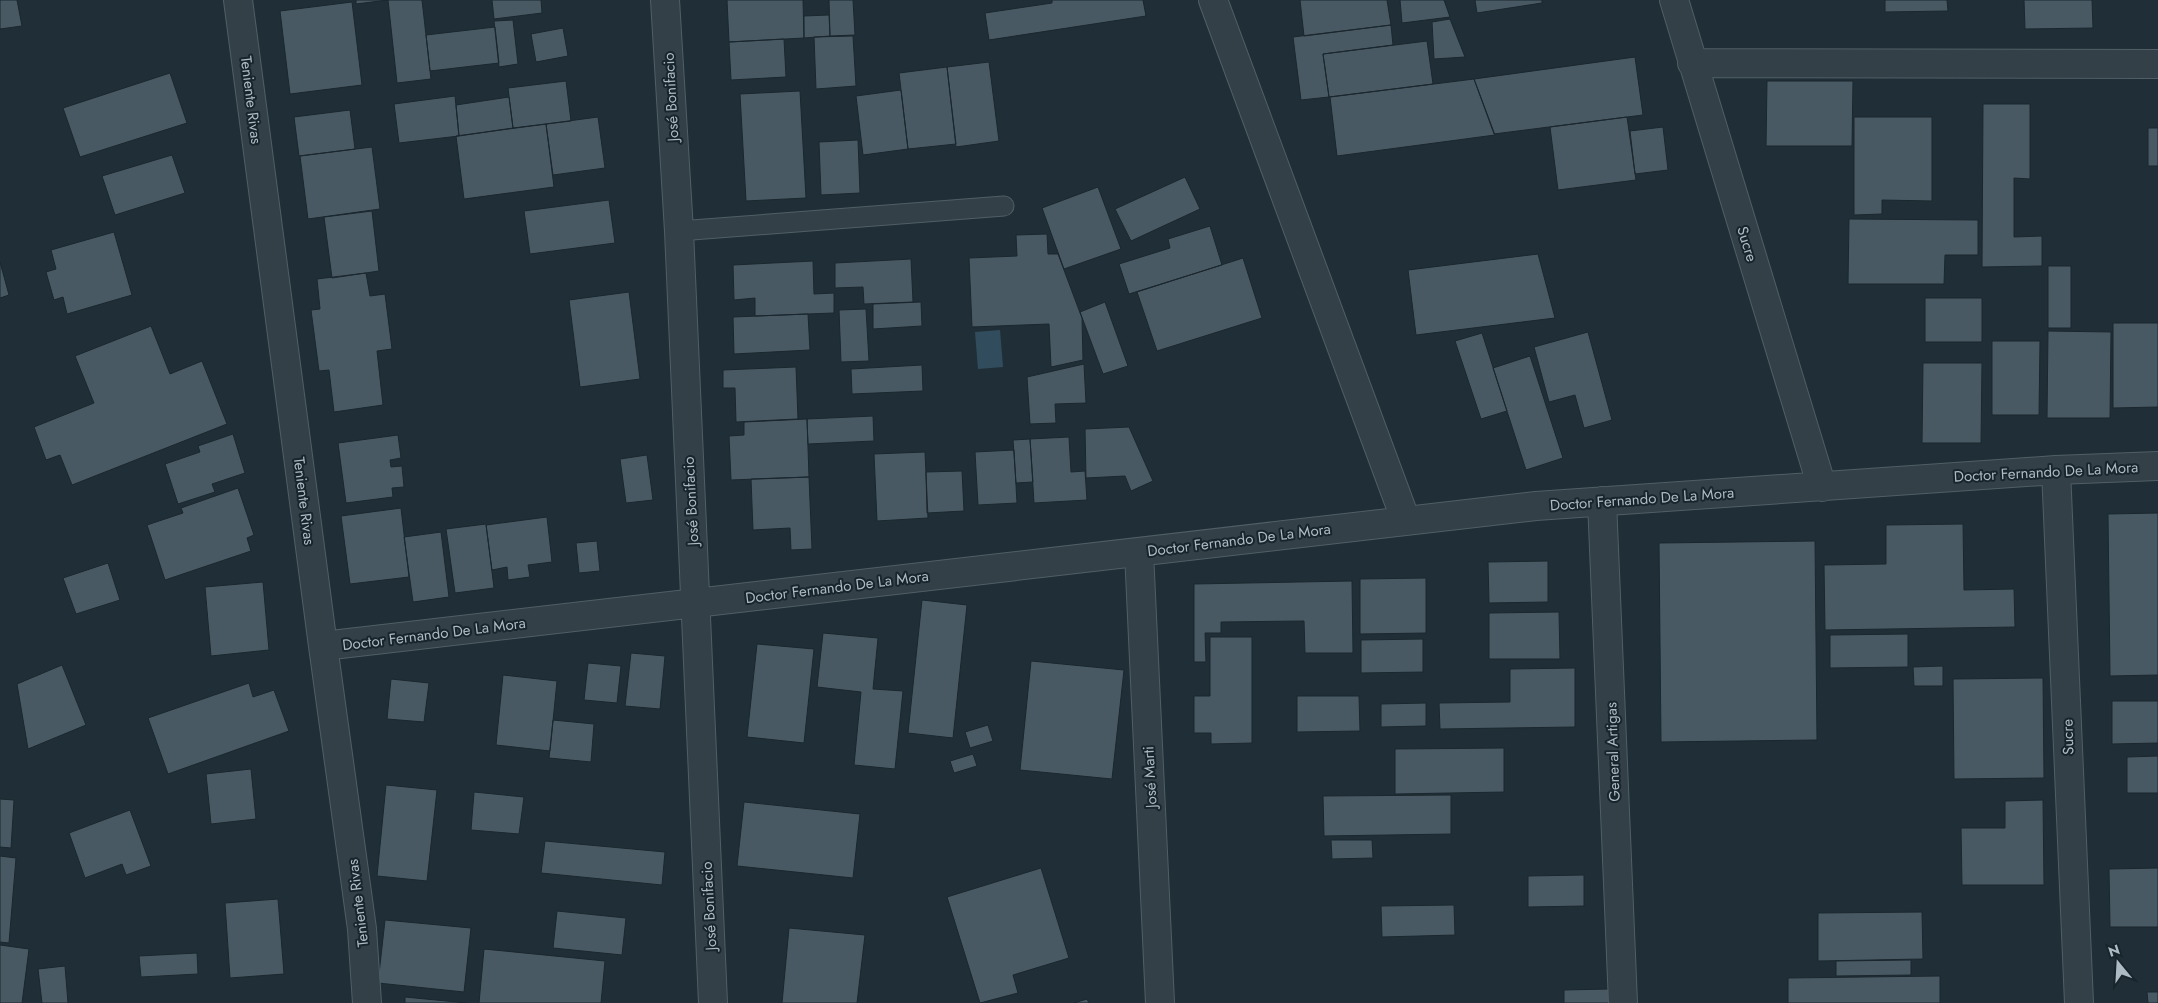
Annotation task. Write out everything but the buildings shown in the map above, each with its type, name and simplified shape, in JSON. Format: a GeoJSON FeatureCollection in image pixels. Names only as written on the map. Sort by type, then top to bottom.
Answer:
{"type":"FeatureCollection","features":[{"type":"Feature","properties":{"kind":"street","name":"Teniente Rivas"},"geometry":{"type":"LineString","coordinates":[[238,0],[322,646],[362,929],[367,1003]]}},
{"type":"Feature","properties":{"kind":"street","name":"José Bonifacio"},"geometry":{"type":"LineString","coordinates":[[665,0],[679,231],[713,1003]]}},
{"type":"Feature","properties":{"kind":"street"},"geometry":{"type":"LineString","coordinates":[[1214,0],[1406,521]]}},
{"type":"Feature","properties":{"kind":"street","name":"Sucre"},"geometry":{"type":"LineString","coordinates":[[1674,0],[1822,487]]}},
{"type":"Feature","properties":{"kind":"street"},"geometry":{"type":"LineString","coordinates":[[1692,63],[2158,64]]}},
{"type":"Feature","properties":{"kind":"street","name":"Doctor Fernando De La Mora"},"geometry":{"type":"LineString","coordinates":[[322,646],[1536,506],[2056,470],[2158,466]]}},
{"type":"Feature","properties":{"kind":"street","name":"Sucre"},"geometry":{"type":"LineString","coordinates":[[2056,470],[2079,1003]]}},
{"type":"Feature","properties":{"kind":"street","name":"General Artigas"},"geometry":{"type":"LineString","coordinates":[[1602,501],[1623,1003]]}},
{"type":"Feature","properties":{"kind":"street","name":"José Marti"},"geometry":{"type":"LineString","coordinates":[[1139,552],[1160,1003]]}},
{"type":"Feature","properties":{"kind":"lane"},"geometry":{"type":"LineString","coordinates":[[679,231],[1004,206]]}},
{"type":"Feature","properties":{"kind":"water"},"geometry":{"type":"Polygon","coordinates":[[[1000,330],[1003,367],[978,369],[975,332],[1000,330]]]}}]}
